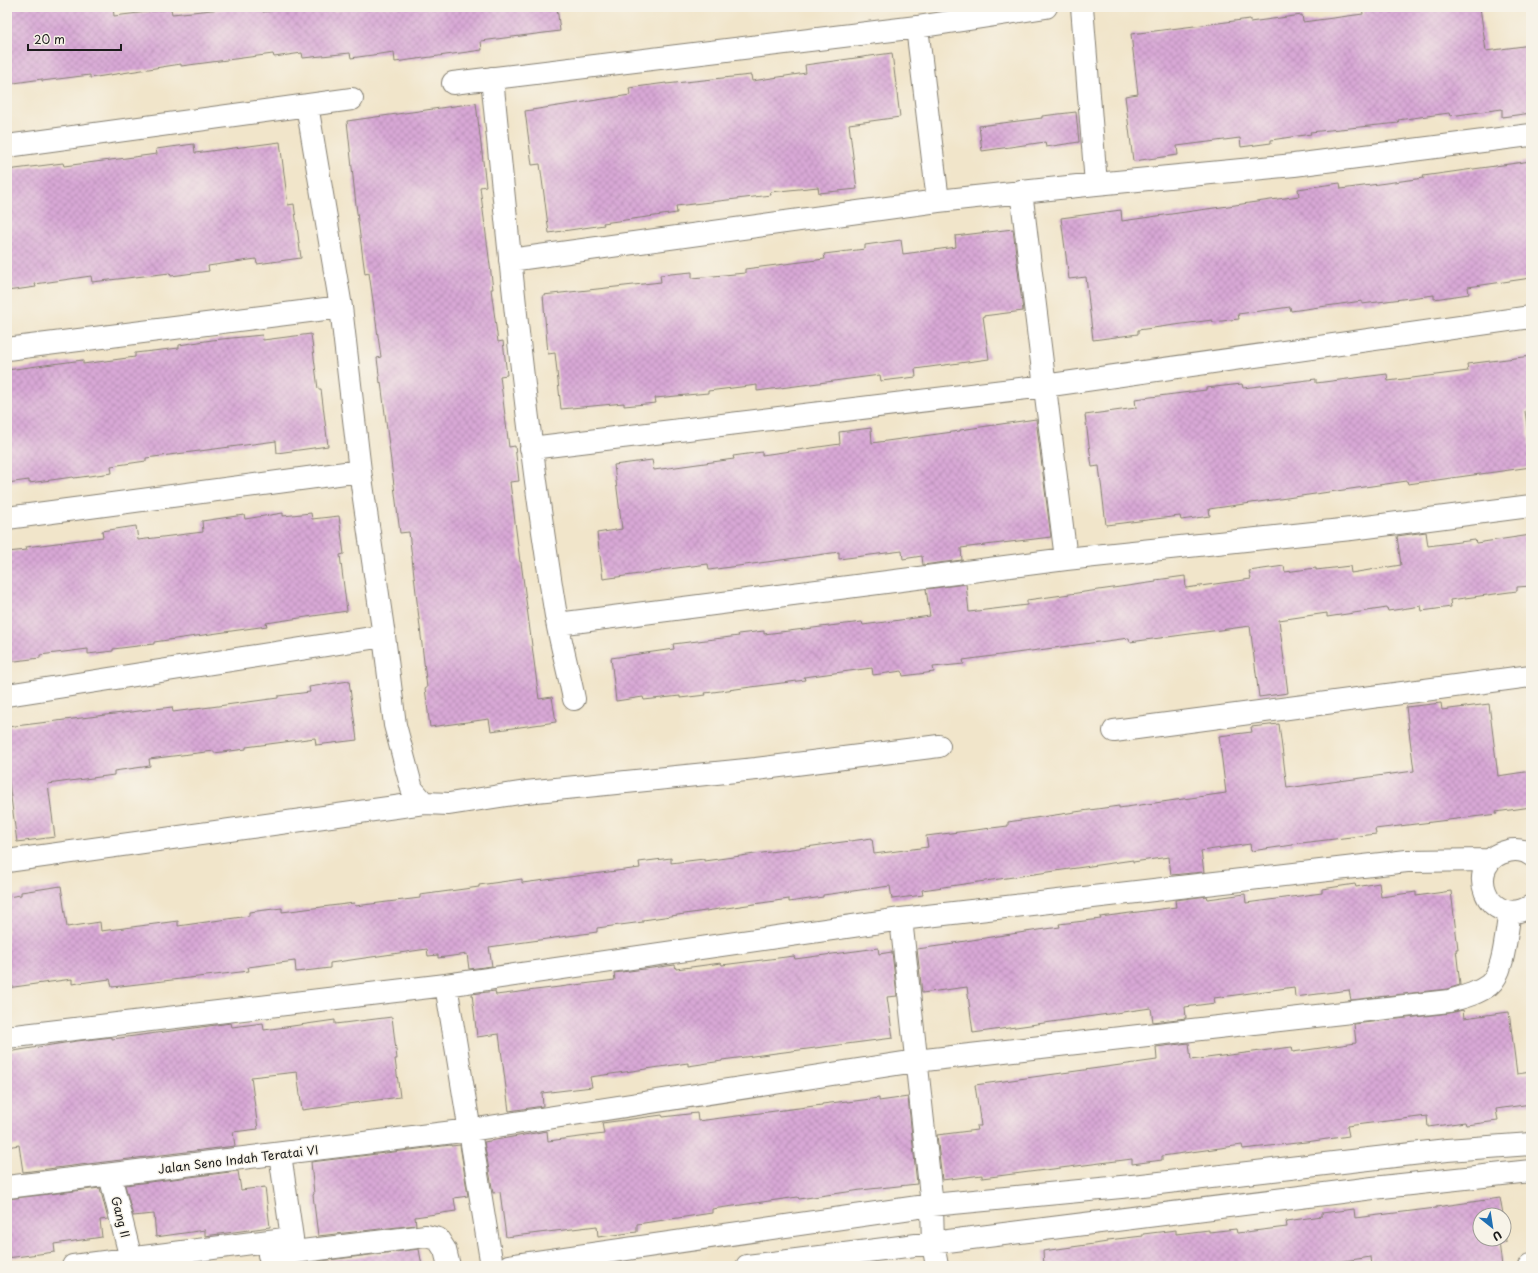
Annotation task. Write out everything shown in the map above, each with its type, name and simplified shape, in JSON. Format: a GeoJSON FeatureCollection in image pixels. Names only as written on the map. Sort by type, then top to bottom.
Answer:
{"type":"FeatureCollection","features":[{"type":"Feature","properties":{"kind":"street"},"geometry":{"type":"LineString","coordinates":[[453,83],[917,27],[968,13],[1046,7]]}},
{"type":"Feature","properties":{"kind":"street"},"geometry":{"type":"LineString","coordinates":[[1082,7],[1096,184]]}},
{"type":"Feature","properties":{"kind":"street"},"geometry":{"type":"LineString","coordinates":[[917,27],[938,201]]}},
{"type":"Feature","properties":{"kind":"street"},"geometry":{"type":"LineString","coordinates":[[492,78],[531,448],[558,624],[574,699]]}},
{"type":"Feature","properties":{"kind":"street"},"geometry":{"type":"LineString","coordinates":[[7,146],[352,98]]}},
{"type":"Feature","properties":{"kind":"street"},"geometry":{"type":"LineString","coordinates":[[308,105],[341,307],[360,471],[384,636],[395,725],[412,789],[424,803]]}},
{"type":"Feature","properties":{"kind":"street"},"geometry":{"type":"LineString","coordinates":[[510,260],[938,201],[1021,191],[1294,165],[1531,135]]}},
{"type":"Feature","properties":{"kind":"street"},"geometry":{"type":"LineString","coordinates":[[1021,191],[1066,559]]}},
{"type":"Feature","properties":{"kind":"street"},"geometry":{"type":"LineString","coordinates":[[7,349],[341,307]]}},
{"type":"Feature","properties":{"kind":"street"},"geometry":{"type":"LineString","coordinates":[[531,448],[1044,386],[1531,317]]}},
{"type":"Feature","properties":{"kind":"street"},"geometry":{"type":"LineString","coordinates":[[7,518],[360,471]]}},
{"type":"Feature","properties":{"kind":"street"},"geometry":{"type":"LineString","coordinates":[[558,624],[1066,559],[1351,529],[1531,506]]}},
{"type":"Feature","properties":{"kind":"street"},"geometry":{"type":"LineString","coordinates":[[7,695],[384,636]]}},
{"type":"Feature","properties":{"kind":"street"},"geometry":{"type":"LineString","coordinates":[[1114,731],[1531,676]]}},
{"type":"Feature","properties":{"kind":"street"},"geometry":{"type":"LineString","coordinates":[[7,861],[424,803],[449,804],[526,792],[756,769],[939,746]]}},
{"type":"Feature","properties":{"kind":"street"},"geometry":{"type":"LineString","coordinates":[[1524,911],[1497,908],[1487,898],[1483,886],[1484,872],[1490,860],[1501,852],[1514,849],[1528,852],[1531,855]]}},
{"type":"Feature","properties":{"kind":"street"},"geometry":{"type":"LineString","coordinates":[[7,1037],[446,985],[901,919],[1407,861],[1490,860]]}},
{"type":"Feature","properties":{"kind":"street","name":"Jalan Seno Indah Teratai VI"},"geometry":{"type":"LineString","coordinates":[[7,1187],[470,1130],[916,1061],[1449,1001],[1474,994],[1490,984],[1500,969],[1524,911]]}},
{"type":"Feature","properties":{"kind":"street"},"geometry":{"type":"LineString","coordinates":[[901,919],[932,1205],[933,1244],[937,1266]]}},
{"type":"Feature","properties":{"kind":"street"},"geometry":{"type":"LineString","coordinates":[[446,985],[492,1266]]}},
{"type":"Feature","properties":{"kind":"street"},"geometry":{"type":"LineString","coordinates":[[509,1266],[932,1205],[1142,1185],[1447,1150],[1531,1144]]}},
{"type":"Feature","properties":{"kind":"street"},"geometry":{"type":"LineString","coordinates":[[73,1266],[292,1238],[280,1154]]}},
{"type":"Feature","properties":{"kind":"street"},"geometry":{"type":"LineString","coordinates":[[1369,1159],[1373,1188]]}},
{"type":"Feature","properties":{"kind":"street"},"geometry":{"type":"LineString","coordinates":[[747,1266],[1373,1188],[1531,1171]]}},
{"type":"Feature","properties":{"kind":"street","name":"Gang II"},"geometry":{"type":"LineString","coordinates":[[110,1175],[132,1259]]}},
{"type":"Feature","properties":{"kind":"street"},"geometry":{"type":"LineString","coordinates":[[181,1266],[426,1236],[438,1239],[445,1250],[450,1266]]}},
{"type":"Feature","properties":{"kind":"building"},"geometry":{"type":"Polygon","coordinates":[[[7,7],[113,7],[114,16],[171,9],[172,14],[242,7],[262,7],[263,12],[299,7],[333,7],[333,11],[363,7],[557,7],[560,31],[481,41],[482,50],[395,62],[394,52],[351,58],[350,53],[303,58],[302,53],[274,57],[273,54],[181,66],[181,64],[90,78],[90,75],[7,84],[7,7]]]}},
{"type":"Feature","properties":{"kind":"building"},"geometry":{"type":"Polygon","coordinates":[[[1362,7],[1392,7],[1393,11],[1424,7],[1480,7],[1486,51],[1531,45],[1531,113],[1502,117],[1502,109],[1450,116],[1449,113],[1398,120],[1399,123],[1310,132],[1311,134],[1271,140],[1271,143],[1241,147],[1240,138],[1177,146],[1178,155],[1133,161],[1125,96],[1138,94],[1131,34],[1250,19],[1250,22],[1302,15],[1303,22],[1363,14],[1362,7]]]}},
{"type":"Feature","properties":{"kind":"building"},"geometry":{"type":"Polygon","coordinates":[[[892,53],[900,117],[849,124],[857,189],[819,193],[818,187],[770,192],[771,195],[676,206],[677,213],[603,223],[604,225],[549,233],[540,164],[532,165],[525,111],[630,95],[629,88],[751,75],[752,81],[806,73],[805,65],[892,53]]]}},
{"type":"Feature","properties":{"kind":"building"},"geometry":{"type":"Polygon","coordinates":[[[476,103],[486,186],[480,187],[493,289],[491,289],[498,342],[503,341],[507,375],[500,376],[509,447],[515,446],[519,481],[510,482],[520,562],[539,699],[552,697],[556,722],[491,731],[489,719],[430,727],[409,532],[400,533],[377,358],[381,357],[369,273],[365,274],[347,121],[476,103]]]}},
{"type":"Feature","properties":{"kind":"building"},"geometry":{"type":"Polygon","coordinates":[[[1076,112],[1079,142],[1046,147],[1045,142],[982,151],[979,126],[1076,112]]]}},
{"type":"Feature","properties":{"kind":"building"},"geometry":{"type":"Polygon","coordinates":[[[280,142],[288,205],[294,204],[301,258],[257,264],[256,259],[208,266],[209,271],[171,276],[170,273],[92,282],[91,276],[35,284],[36,287],[7,291],[7,170],[63,163],[64,166],[157,154],[156,149],[194,144],[195,153],[280,142]]]}},
{"type":"Feature","properties":{"kind":"building"},"geometry":{"type":"Polygon","coordinates":[[[1531,161],[1531,278],[1468,287],[1469,294],[1434,299],[1434,295],[1362,304],[1362,301],[1291,311],[1290,307],[1238,314],[1239,319],[1213,322],[1212,320],[1138,330],[1138,334],[1093,340],[1086,277],[1069,279],[1061,218],[1121,210],[1122,221],[1299,196],[1298,189],[1340,183],[1341,189],[1424,178],[1423,176],[1531,161]]]}},
{"type":"Feature","properties":{"kind":"building"},"geometry":{"type":"Polygon","coordinates":[[[1013,229],[1023,311],[983,316],[989,359],[915,369],[916,377],[881,381],[880,375],[757,391],[757,385],[708,391],[708,393],[655,398],[656,403],[624,406],[624,403],[561,409],[555,353],[548,354],[543,295],[661,282],[660,275],[692,272],[692,278],[745,273],[745,269],[825,259],[824,254],[865,249],[865,245],[901,240],[903,254],[956,247],[955,236],[1013,229]]]}},
{"type":"Feature","properties":{"kind":"building"},"geometry":{"type":"Polygon","coordinates":[[[311,334],[318,389],[321,389],[328,446],[277,453],[276,441],[146,458],[146,461],[111,466],[112,473],[29,483],[29,480],[7,483],[7,370],[83,360],[83,364],[135,357],[135,353],[179,348],[179,345],[212,340],[262,335],[263,340],[311,334]]]}},
{"type":"Feature","properties":{"kind":"building"},"geometry":{"type":"Polygon","coordinates":[[[1531,356],[1531,410],[1525,411],[1531,455],[1531,467],[1408,484],[1407,481],[1209,509],[1210,516],[1181,520],[1180,516],[1106,525],[1099,466],[1092,467],[1085,415],[1136,408],[1135,399],[1206,390],[1206,388],[1242,384],[1243,388],[1316,379],[1316,383],[1387,374],[1388,381],[1468,371],[1467,364],[1531,356]]]}},
{"type":"Feature","properties":{"kind":"building"},"geometry":{"type":"Polygon","coordinates":[[[1036,419],[1051,537],[961,548],[962,560],[923,565],[922,556],[903,559],[902,551],[839,559],[839,552],[709,570],[708,564],[603,579],[597,533],[622,529],[614,465],[652,460],[654,470],[734,459],[733,456],[762,452],[762,455],[840,444],[839,432],[871,428],[872,443],[1036,419]]]}},
{"type":"Feature","properties":{"kind":"building"},"geometry":{"type":"Polygon","coordinates":[[[283,513],[283,516],[311,513],[312,519],[339,516],[344,554],[340,555],[347,611],[266,623],[267,626],[113,649],[113,651],[88,654],[88,649],[40,655],[40,658],[7,662],[7,552],[27,550],[26,547],[103,537],[102,531],[136,526],[138,540],[203,532],[202,521],[244,515],[245,519],[283,513]]]}},
{"type":"Feature","properties":{"kind":"building"},"geometry":{"type":"Polygon","coordinates":[[[1426,532],[1428,546],[1475,540],[1476,543],[1531,535],[1531,586],[1517,587],[1517,591],[1450,600],[1451,607],[1422,611],[1421,606],[1388,611],[1387,608],[1327,617],[1327,613],[1279,620],[1288,693],[1259,697],[1250,626],[1130,642],[1129,638],[963,660],[964,664],[933,667],[934,672],[903,676],[902,671],[873,675],[872,668],[804,677],[805,680],[705,693],[706,695],[644,700],[643,697],[616,701],[611,658],[674,649],[673,644],[739,636],[738,634],[764,631],[764,634],[862,622],[863,625],[930,616],[926,589],[966,584],[969,612],[1027,605],[1027,600],[1156,582],[1156,580],[1185,576],[1186,588],[1251,579],[1249,571],[1284,566],[1285,572],[1350,566],[1351,573],[1401,565],[1397,536],[1426,532]]]}},
{"type":"Feature","properties":{"kind":"building"},"geometry":{"type":"Polygon","coordinates":[[[349,681],[357,740],[316,745],[315,738],[246,747],[246,749],[214,753],[214,751],[149,759],[150,766],[114,771],[114,775],[48,784],[55,837],[17,842],[7,768],[7,727],[172,707],[173,712],[278,698],[278,696],[310,692],[309,687],[349,681]]]}},
{"type":"Feature","properties":{"kind":"building"},"geometry":{"type":"Polygon","coordinates":[[[1441,703],[1442,710],[1489,704],[1498,776],[1531,771],[1531,807],[1496,812],[1497,814],[1375,829],[1376,834],[1293,844],[1251,851],[1250,844],[1201,851],[1204,872],[1171,875],[1169,857],[1133,862],[1133,860],[922,890],[923,895],[892,899],[890,886],[823,895],[823,897],[789,902],[789,899],[643,920],[643,922],[597,928],[597,932],[489,947],[492,966],[469,969],[467,954],[438,958],[438,955],[428,956],[427,949],[330,963],[330,968],[296,972],[295,961],[248,967],[249,971],[112,987],[110,979],[72,984],[72,979],[7,988],[7,897],[21,895],[21,892],[61,886],[67,927],[100,922],[101,931],[178,921],[178,926],[249,916],[249,912],[282,908],[282,912],[354,903],[355,906],[420,898],[420,895],[479,887],[479,885],[522,879],[522,883],[640,868],[639,862],[671,858],[671,863],[704,859],[704,861],[872,838],[874,854],[928,847],[926,836],[1008,826],[1008,822],[1082,811],[1119,806],[1119,808],[1226,793],[1219,736],[1252,732],[1251,727],[1279,724],[1287,788],[1414,771],[1406,707],[1441,703]]]}},
{"type":"Feature","properties":{"kind":"building"},"geometry":{"type":"Polygon","coordinates":[[[1379,883],[1381,897],[1416,892],[1416,896],[1451,891],[1458,949],[1456,949],[1460,985],[1447,989],[1351,1000],[1349,990],[1295,997],[1294,987],[1214,998],[1215,1003],[1185,1007],[1186,1018],[1153,1022],[1151,1008],[973,1033],[967,987],[922,993],[917,949],[1060,927],[1059,924],[1101,919],[1100,917],[1176,907],[1175,900],[1207,896],[1208,899],[1245,894],[1246,903],[1322,893],[1322,889],[1355,884],[1356,887],[1379,883]]]}},
{"type":"Feature","properties":{"kind":"building"},"geometry":{"type":"Polygon","coordinates":[[[878,948],[879,954],[892,952],[897,996],[887,997],[893,1038],[722,1060],[688,1066],[688,1063],[590,1077],[592,1087],[542,1093],[543,1106],[509,1111],[499,1034],[477,1037],[472,994],[495,991],[496,995],[615,980],[614,973],[675,965],[676,969],[794,956],[795,959],[878,948]]]}},
{"type":"Feature","properties":{"kind":"building"},"geometry":{"type":"Polygon","coordinates":[[[1463,1010],[1464,1018],[1509,1012],[1517,1074],[1531,1072],[1531,1104],[1496,1109],[1498,1121],[1466,1125],[1465,1122],[1428,1127],[1427,1116],[1347,1126],[1349,1136],[1306,1142],[1243,1149],[1242,1145],[1162,1156],[1162,1160],[1132,1164],[1132,1159],[982,1178],[982,1175],[942,1180],[937,1135],[977,1130],[976,1126],[981,1126],[975,1085],[1157,1060],[1156,1047],[1189,1043],[1191,1060],[1292,1047],[1293,1052],[1356,1043],[1354,1024],[1450,1013],[1463,1010]]]}},
{"type":"Feature","properties":{"kind":"building"},"geometry":{"type":"Polygon","coordinates":[[[392,1017],[400,1097],[302,1110],[297,1072],[251,1077],[258,1129],[233,1132],[235,1146],[23,1172],[19,1145],[7,1147],[7,1052],[77,1041],[112,1037],[112,1039],[231,1023],[232,1027],[263,1023],[264,1030],[335,1020],[335,1024],[392,1017]]]}},
{"type":"Feature","properties":{"kind":"building"},"geometry":{"type":"Polygon","coordinates":[[[908,1097],[917,1184],[799,1199],[798,1197],[712,1209],[712,1213],[637,1224],[637,1232],[598,1237],[597,1226],[506,1237],[500,1192],[493,1193],[484,1142],[547,1131],[548,1141],[604,1134],[602,1123],[662,1115],[663,1117],[697,1113],[698,1121],[847,1101],[879,1098],[879,1101],[908,1097]]]}},
{"type":"Feature","properties":{"kind":"building"},"geometry":{"type":"Polygon","coordinates":[[[460,1145],[468,1196],[454,1198],[456,1211],[415,1217],[416,1225],[318,1236],[311,1162],[460,1145]]]}},
{"type":"Feature","properties":{"kind":"building"},"geometry":{"type":"Polygon","coordinates":[[[238,1171],[241,1190],[265,1187],[270,1227],[205,1236],[205,1230],[156,1237],[154,1214],[133,1216],[125,1185],[238,1171]]]}},
{"type":"Feature","properties":{"kind":"building"},"geometry":{"type":"Polygon","coordinates":[[[100,1188],[108,1219],[100,1220],[102,1237],[54,1244],[55,1252],[7,1258],[7,1199],[100,1188]]]}},
{"type":"Feature","properties":{"kind":"building"},"geometry":{"type":"Polygon","coordinates":[[[1500,1198],[1502,1207],[1472,1207],[1472,1247],[1500,1247],[1502,1266],[1372,1266],[1371,1257],[1323,1264],[1324,1266],[1044,1266],[1043,1251],[1108,1242],[1108,1240],[1143,1236],[1143,1234],[1176,1230],[1176,1234],[1209,1230],[1209,1232],[1236,1229],[1237,1233],[1287,1227],[1286,1221],[1322,1216],[1322,1213],[1354,1209],[1355,1218],[1500,1198]]]}},
{"type":"Feature","properties":{"kind":"building"},"geometry":{"type":"Polygon","coordinates":[[[419,1249],[422,1266],[322,1266],[321,1261],[419,1249]]]}}]}
